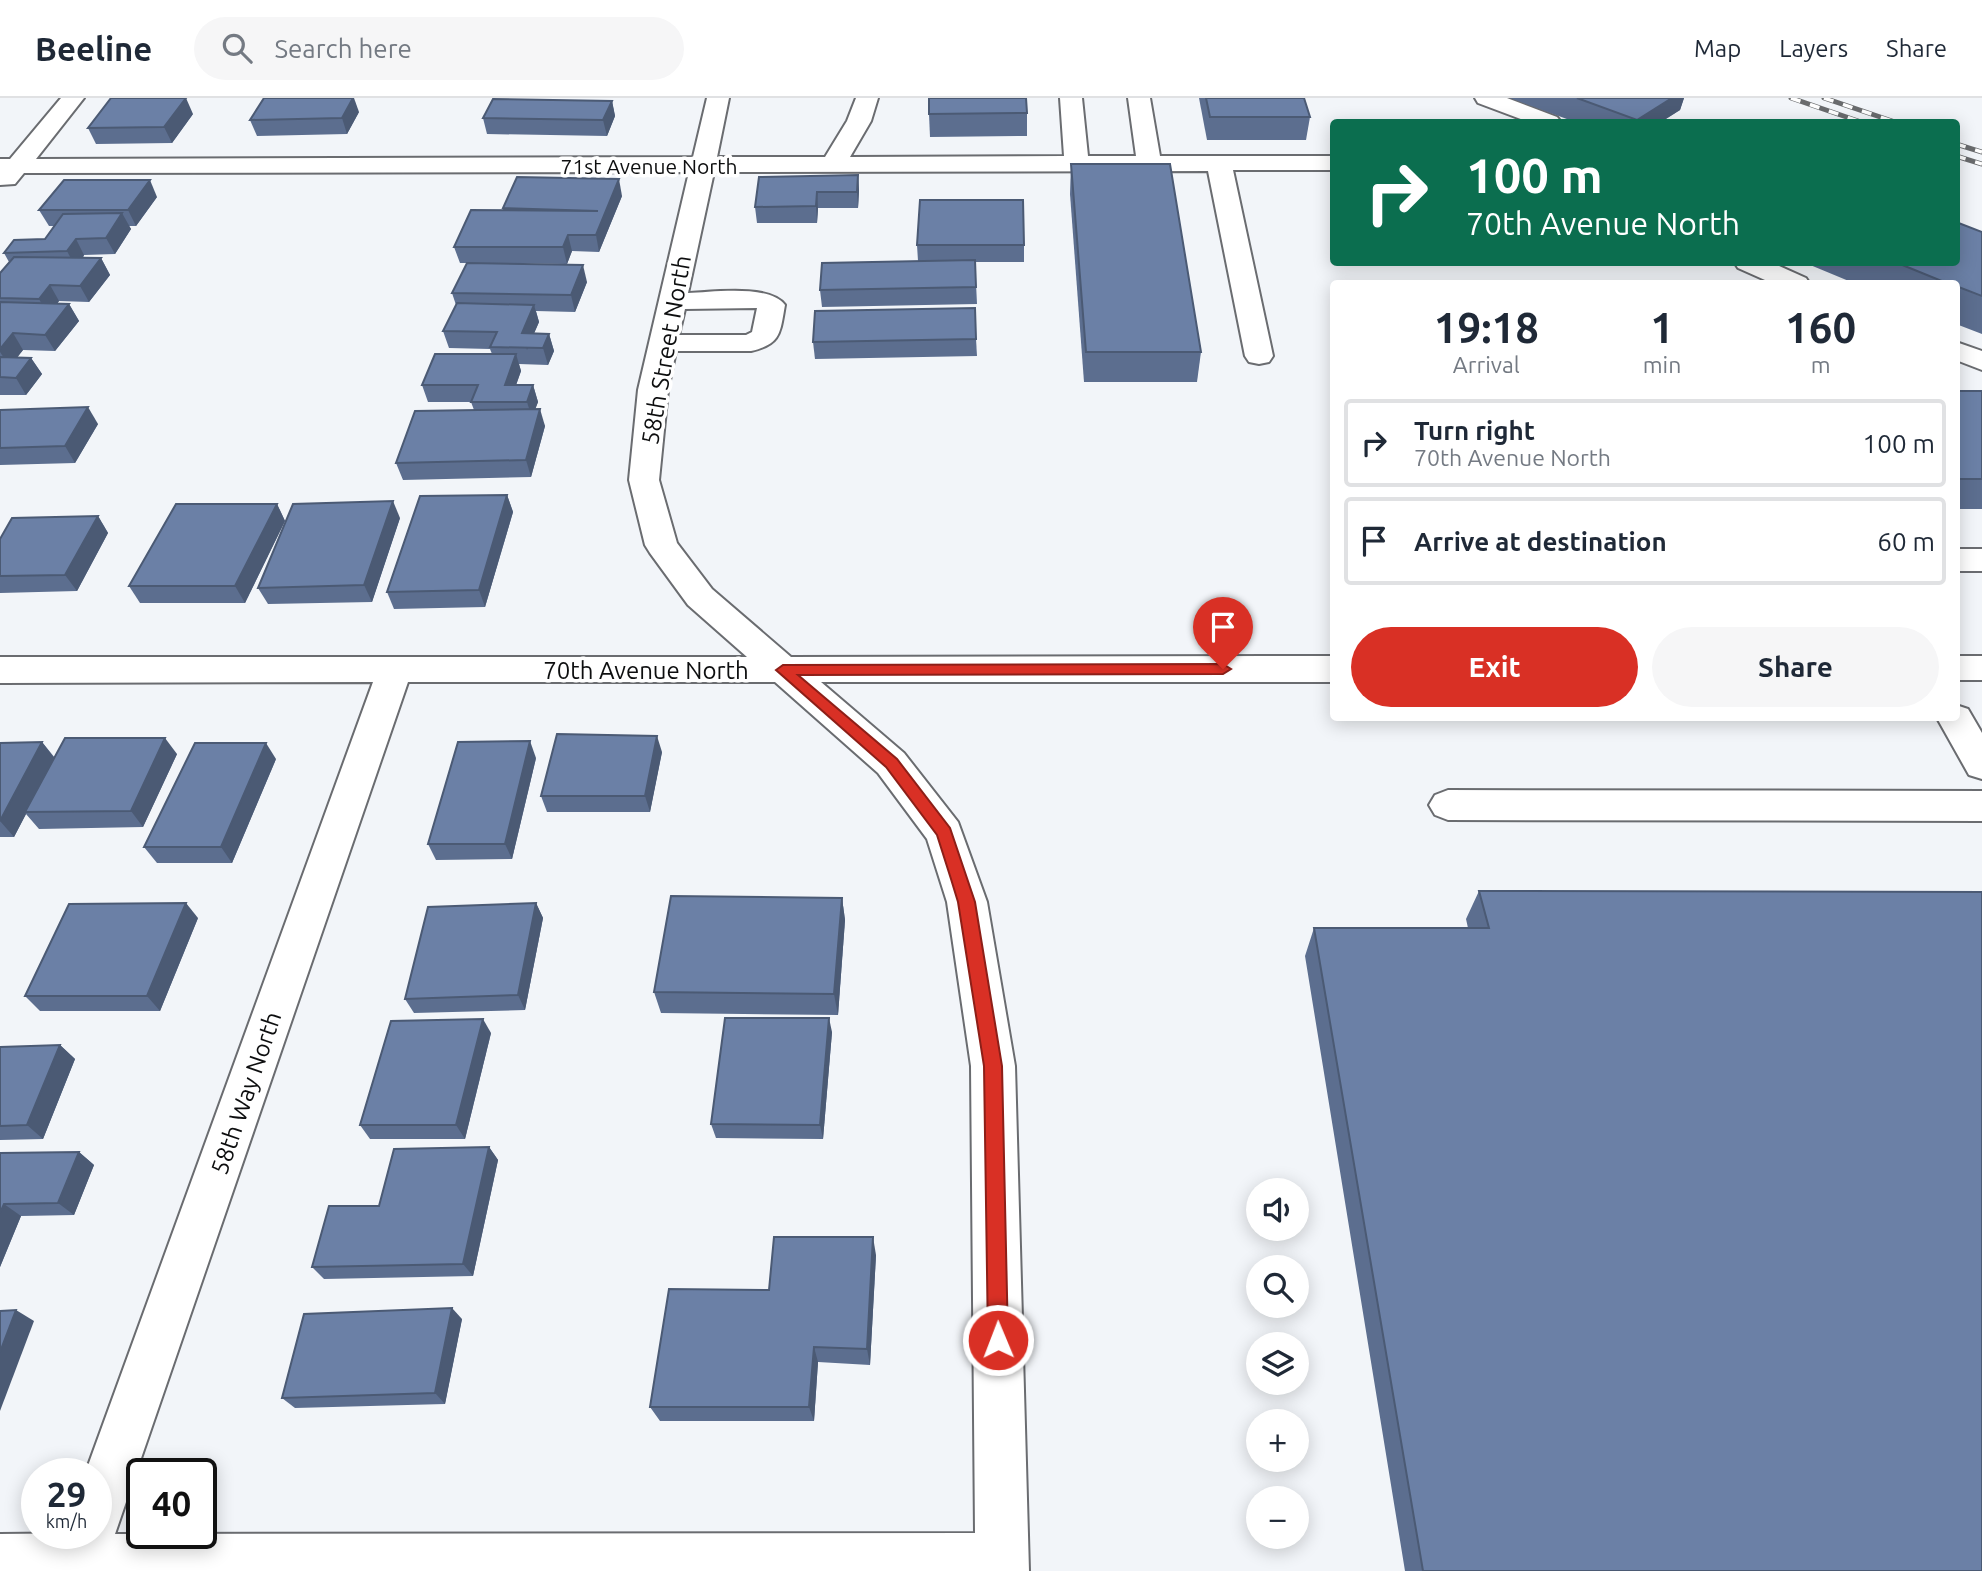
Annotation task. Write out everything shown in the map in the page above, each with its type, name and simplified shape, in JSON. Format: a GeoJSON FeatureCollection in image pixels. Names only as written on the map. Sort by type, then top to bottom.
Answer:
{"type":"FeatureCollection","features":[{"type":"Feature","properties":{"kind":"street"},"geometry":{"type":"LineString","coordinates":[[0,186],[9,166],[73,98]]}},
{"type":"Feature","properties":{"kind":"street","name":"58th Street North"},"geometry":{"type":"LineString","coordinates":[[718,98],[653,390],[644,480],[661,545],[700,597],[891,763],[944,833],[967,902],[993,1066],[1002,1565]]}},
{"type":"Feature","properties":{"kind":"street"},"geometry":{"type":"LineString","coordinates":[[832,166],[859,121],[867,98]]}},
{"type":"Feature","properties":{"kind":"street"},"geometry":{"type":"LineString","coordinates":[[1071,98],[1077,164]]}},
{"type":"Feature","properties":{"kind":"street"},"geometry":{"type":"LineString","coordinates":[[1139,98],[1149,163]]}},
{"type":"Feature","properties":{"kind":"street"},"geometry":{"type":"LineString","coordinates":[[1486,98],[1541,119]]}},
{"type":"Feature","properties":{"kind":"street"},"geometry":{"type":"LineString","coordinates":[[1219,163],[1259,356]]}},
{"type":"Feature","properties":{"kind":"street","name":"71st Avenue North"},"geometry":{"type":"LineString","coordinates":[[9,166],[701,167],[1330,163]]}},
{"type":"Feature","properties":{"kind":"street"},"geometry":{"type":"LineString","coordinates":[[1756,266],[1788,280]]}},
{"type":"Feature","properties":{"kind":"street"},"geometry":{"type":"LineString","coordinates":[[663,343],[751,343],[765,336],[771,305],[762,300],[672,301]]}},
{"type":"Feature","properties":{"kind":"street"},"geometry":{"type":"LineString","coordinates":[[1960,353],[1982,361]]}},
{"type":"Feature","properties":{"kind":"street"},"geometry":{"type":"LineString","coordinates":[[1960,560],[1982,560]]}},
{"type":"Feature","properties":{"kind":"street"},"geometry":{"type":"LineString","coordinates":[[1960,668],[1982,668]]}},
{"type":"Feature","properties":{"kind":"street","name":"70th Avenue North"},"geometry":{"type":"LineString","coordinates":[[0,670],[1330,669]]}},
{"type":"Feature","properties":{"kind":"street","name":"58th Way North"},"geometry":{"type":"LineString","coordinates":[[112,1471],[395,670]]}},
{"type":"Feature","properties":{"kind":"street"},"geometry":{"type":"LineString","coordinates":[[1957,721],[1982,765]]}},
{"type":"Feature","properties":{"kind":"street"},"geometry":{"type":"LineString","coordinates":[[1448,805],[1982,806]]}},
{"type":"Feature","properties":{"kind":"street"},"geometry":{"type":"LineString","coordinates":[[112,1546],[1002,1565]]}},
{"type":"Feature","properties":{"kind":"street"},"geometry":{"type":"LineString","coordinates":[[0,1561],[64,1549]]}},
{"type":"Feature","properties":{"kind":"building"},"geometry":{"type":"Polygon","coordinates":[[[111,98],[186,98],[164,127],[88,128],[111,98]]]}},
{"type":"Feature","properties":{"kind":"building"},"geometry":{"type":"Polygon","coordinates":[[[264,98],[353,98],[342,118],[250,120],[264,98]]]}},
{"type":"Feature","properties":{"kind":"building"},"geometry":{"type":"Polygon","coordinates":[[[929,98],[1026,98],[1027,113],[929,114],[929,98]]]}},
{"type":"Feature","properties":{"kind":"building"},"geometry":{"type":"Polygon","coordinates":[[[1206,98],[1304,98],[1310,117],[1210,117],[1206,98]]]}},
{"type":"Feature","properties":{"kind":"building"},"geometry":{"type":"Polygon","coordinates":[[[1577,98],[1672,98],[1639,119],[1577,98]]]}},
{"type":"Feature","properties":{"kind":"building"},"geometry":{"type":"Polygon","coordinates":[[[493,99],[612,101],[603,120],[483,118],[493,99]]]}},
{"type":"Feature","properties":{"kind":"building"},"geometry":{"type":"Polygon","coordinates":[[[1071,164],[1170,164],[1201,352],[1086,352],[1071,164]]]}},
{"type":"Feature","properties":{"kind":"building"},"geometry":{"type":"Polygon","coordinates":[[[858,175],[857,192],[817,192],[816,206],[755,207],[759,177],[858,175]]]}},
{"type":"Feature","properties":{"kind":"building"},"geometry":{"type":"Polygon","coordinates":[[[517,177],[619,179],[596,235],[568,235],[563,247],[454,247],[471,210],[598,211],[503,208],[517,177]]]}},
{"type":"Feature","properties":{"kind":"building"},"geometry":{"type":"Polygon","coordinates":[[[64,180],[150,180],[128,210],[39,210],[64,180]]]}},
{"type":"Feature","properties":{"kind":"building"},"geometry":{"type":"Polygon","coordinates":[[[920,200],[1023,200],[1024,245],[917,245],[920,200]]]}},
{"type":"Feature","properties":{"kind":"building"},"geometry":{"type":"Polygon","coordinates":[[[122,213],[106,238],[76,239],[67,251],[4,253],[14,240],[45,239],[63,214],[122,213]]]}},
{"type":"Feature","properties":{"kind":"building"},"geometry":{"type":"Polygon","coordinates":[[[1960,224],[1982,232],[1982,296],[1960,288],[1960,280],[1939,280],[1905,266],[1960,266],[1960,224]]]}},
{"type":"Feature","properties":{"kind":"building"},"geometry":{"type":"Polygon","coordinates":[[[14,257],[101,258],[80,286],[50,285],[39,299],[0,298],[0,273],[14,257]]]}},
{"type":"Feature","properties":{"kind":"building"},"geometry":{"type":"Polygon","coordinates":[[[975,260],[976,287],[820,290],[822,263],[975,260]]]}},
{"type":"Feature","properties":{"kind":"building"},"geometry":{"type":"Polygon","coordinates":[[[467,263],[583,265],[571,295],[452,293],[467,263]]]}},
{"type":"Feature","properties":{"kind":"building"},"geometry":{"type":"Polygon","coordinates":[[[0,302],[69,304],[45,335],[13,333],[0,349],[0,302]]]}},
{"type":"Feature","properties":{"kind":"building"},"geometry":{"type":"Polygon","coordinates":[[[457,303],[534,305],[522,333],[549,334],[543,348],[490,347],[497,332],[443,331],[457,303]]]}},
{"type":"Feature","properties":{"kind":"building"},"geometry":{"type":"Polygon","coordinates":[[[975,308],[976,339],[813,342],[815,311],[975,308]]]}},
{"type":"Feature","properties":{"kind":"building"},"geometry":{"type":"Polygon","coordinates":[[[435,354],[516,354],[505,385],[533,385],[527,402],[471,402],[478,385],[422,385],[435,354]]]}},
{"type":"Feature","properties":{"kind":"building"},"geometry":{"type":"Polygon","coordinates":[[[0,357],[31,358],[16,378],[0,377],[0,357]]]}},
{"type":"Feature","properties":{"kind":"building"},"geometry":{"type":"Polygon","coordinates":[[[1960,391],[1982,391],[1982,479],[1960,479],[1960,391]]]}},
{"type":"Feature","properties":{"kind":"building"},"geometry":{"type":"Polygon","coordinates":[[[88,407],[65,446],[0,448],[0,410],[88,407]]]}},
{"type":"Feature","properties":{"kind":"building"},"geometry":{"type":"Polygon","coordinates":[[[540,409],[526,460],[396,463],[415,411],[540,409]]]}},
{"type":"Feature","properties":{"kind":"building"},"geometry":{"type":"Polygon","coordinates":[[[507,495],[479,590],[387,592],[420,496],[507,495]]]}},
{"type":"Feature","properties":{"kind":"building"},"geometry":{"type":"Polygon","coordinates":[[[393,501],[364,585],[258,588],[293,504],[393,501]]]}},
{"type":"Feature","properties":{"kind":"building"},"geometry":{"type":"Polygon","coordinates":[[[176,504],[277,504],[235,586],[129,586],[176,504]]]}},
{"type":"Feature","properties":{"kind":"building"},"geometry":{"type":"Polygon","coordinates":[[[98,516],[65,575],[0,576],[0,539],[12,518],[98,516]]]}},
{"type":"Feature","properties":{"kind":"building"},"geometry":{"type":"Polygon","coordinates":[[[557,734],[657,736],[645,796],[541,796],[557,734]]]}},
{"type":"Feature","properties":{"kind":"building"},"geometry":{"type":"Polygon","coordinates":[[[65,738],[165,738],[131,811],[25,812],[65,738]]]}},
{"type":"Feature","properties":{"kind":"building"},"geometry":{"type":"Polygon","coordinates":[[[530,741],[505,844],[428,844],[458,742],[530,741]]]}},
{"type":"Feature","properties":{"kind":"building"},"geometry":{"type":"Polygon","coordinates":[[[42,742],[0,821],[0,743],[42,742]]]}},
{"type":"Feature","properties":{"kind":"building"},"geometry":{"type":"Polygon","coordinates":[[[195,743],[266,743],[221,847],[144,847],[195,743]]]}},
{"type":"Feature","properties":{"kind":"building"},"geometry":{"type":"Polygon","coordinates":[[[1479,891],[1982,892],[1982,1571],[1423,1571],[1314,928],[1489,928],[1479,891]]]}},
{"type":"Feature","properties":{"kind":"building"},"geometry":{"type":"Polygon","coordinates":[[[671,896],[842,898],[834,994],[654,992],[671,896]]]}},
{"type":"Feature","properties":{"kind":"building"},"geometry":{"type":"Polygon","coordinates":[[[186,903],[147,996],[25,996],[69,904],[186,903]]]}},
{"type":"Feature","properties":{"kind":"building"},"geometry":{"type":"Polygon","coordinates":[[[536,903],[518,995],[405,999],[428,907],[536,903]]]}},
{"type":"Feature","properties":{"kind":"building"},"geometry":{"type":"Polygon","coordinates":[[[725,1018],[829,1018],[820,1125],[711,1124],[725,1018]]]}},
{"type":"Feature","properties":{"kind":"building"},"geometry":{"type":"Polygon","coordinates":[[[483,1019],[456,1125],[360,1125],[391,1021],[483,1019]]]}},
{"type":"Feature","properties":{"kind":"building"},"geometry":{"type":"Polygon","coordinates":[[[60,1045],[27,1125],[0,1126],[0,1047],[60,1045]]]}},
{"type":"Feature","properties":{"kind":"building"},"geometry":{"type":"Polygon","coordinates":[[[489,1147],[463,1264],[312,1267],[329,1206],[379,1206],[394,1149],[489,1147]]]}},
{"type":"Feature","properties":{"kind":"building"},"geometry":{"type":"Polygon","coordinates":[[[79,1152],[58,1203],[4,1204],[0,1213],[0,1153],[79,1152]]]}},
{"type":"Feature","properties":{"kind":"building"},"geometry":{"type":"Polygon","coordinates":[[[774,1237],[873,1237],[867,1349],[814,1347],[809,1407],[650,1407],[669,1289],[769,1290],[774,1237]]]}},
{"type":"Feature","properties":{"kind":"building"},"geometry":{"type":"Polygon","coordinates":[[[452,1308],[435,1393],[282,1398],[304,1314],[452,1308]]]}},
{"type":"Feature","properties":{"kind":"building"},"geometry":{"type":"Polygon","coordinates":[[[16,1310],[0,1352],[0,1311],[16,1310]]]}},
{"type":"Feature","properties":{"kind":"railway"},"geometry":{"type":"LineString","coordinates":[[1791,98],[1852,119]]}},
{"type":"Feature","properties":{"kind":"railway"},"geometry":{"type":"LineString","coordinates":[[1824,98],[1886,119]]}},
{"type":"Feature","properties":{"kind":"railway"},"geometry":{"type":"LineString","coordinates":[[1960,145],[1982,152]]}},
{"type":"Feature","properties":{"kind":"railway"},"geometry":{"type":"LineString","coordinates":[[1960,157],[1982,164]]}},
{"type":"Feature","properties":{"kind":"route"},"geometry":{"type":"LineString","coordinates":[[998,1340],[993,1066],[967,902],[944,833],[891,763],[783,670],[1223,669]]}}]}
